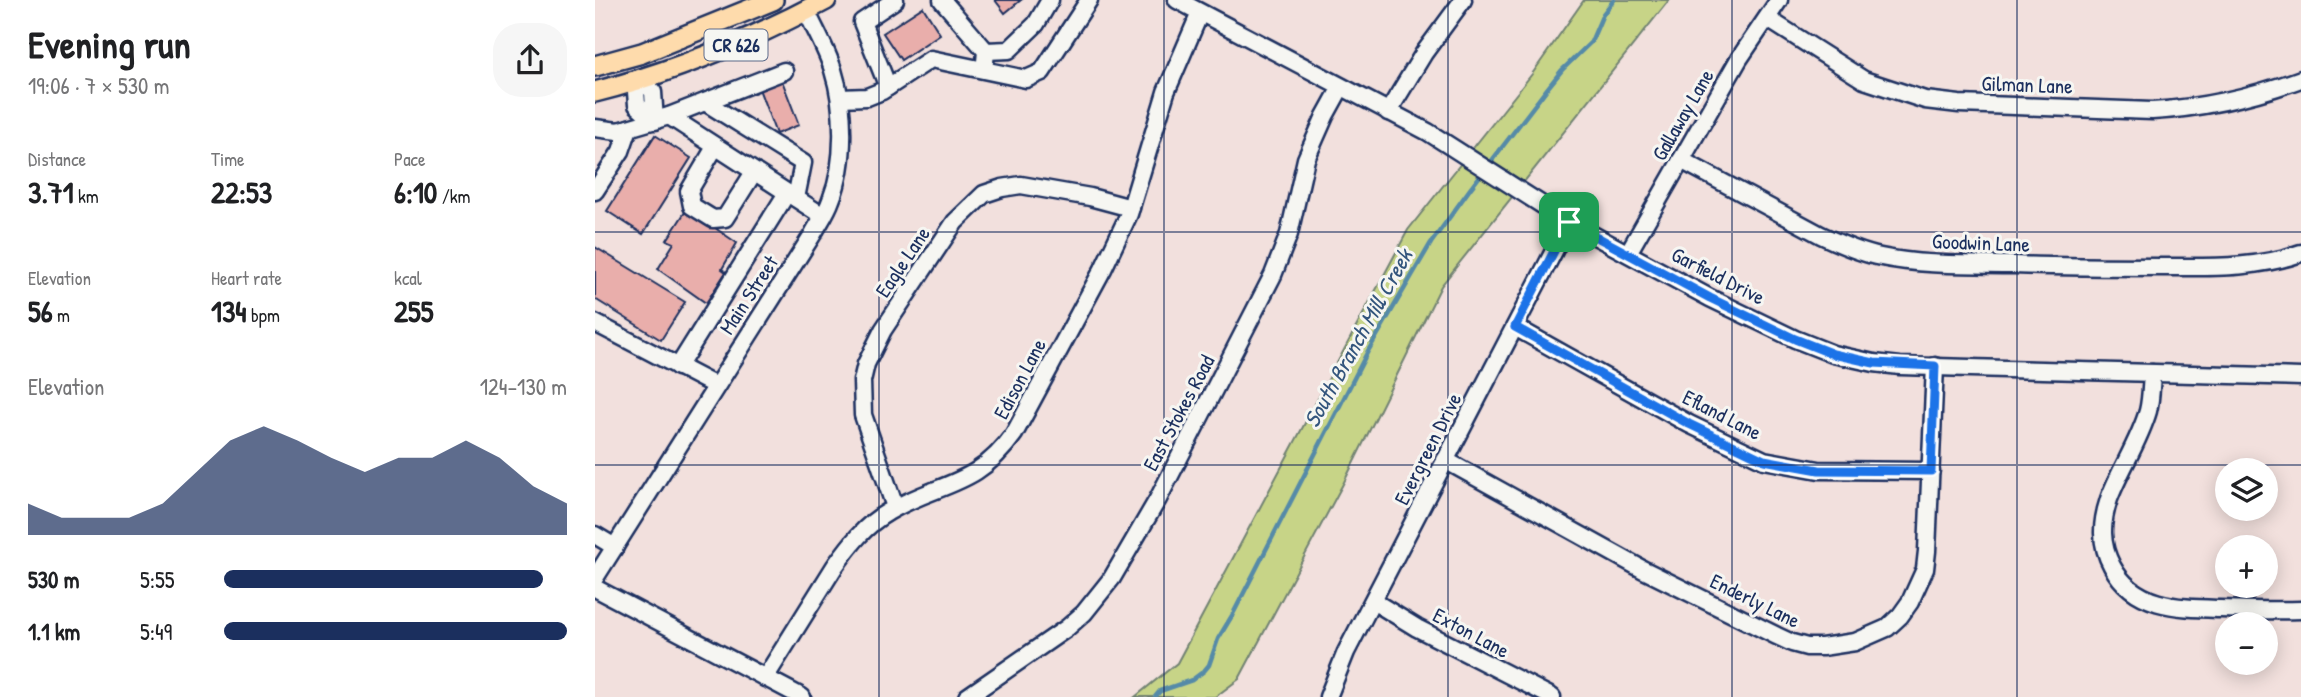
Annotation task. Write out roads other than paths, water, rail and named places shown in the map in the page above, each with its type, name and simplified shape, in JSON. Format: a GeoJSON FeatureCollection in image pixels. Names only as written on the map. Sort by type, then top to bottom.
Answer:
{"type":"FeatureCollection","features":[{"type":"Feature","properties":{"kind":"main road","name":"CR 626"},"geometry":{"type":"LineString","coordinates":[[595,66],[642,53],[773,0]]}},
{"type":"Feature","properties":{"kind":"main road","name":"CR 626"},"geometry":{"type":"LineString","coordinates":[[595,92],[643,80],[734,46],[826,0]]}},
{"type":"Feature","properties":{"kind":"main road"},"geometry":{"type":"LineString","coordinates":[[642,53],[643,80]]}},
{"type":"Feature","properties":{"kind":"street"},"geometry":{"type":"LineString","coordinates":[[888,88],[862,22],[895,0]]}},
{"type":"Feature","properties":{"kind":"street"},"geometry":{"type":"LineString","coordinates":[[942,0],[986,51],[984,70]]}},
{"type":"Feature","properties":{"kind":"street"},"geometry":{"type":"LineString","coordinates":[[986,51],[1009,50],[1036,24],[1050,0]]}},
{"type":"Feature","properties":{"kind":"street","name":"Garfield Drive"},"geometry":{"type":"LineString","coordinates":[[1177,0],[1428,132],[1569,222],[1710,298],[1833,354],[1874,363],[1980,370],[2301,377]]}},
{"type":"Feature","properties":{"kind":"street"},"geometry":{"type":"LineString","coordinates":[[1388,112],[1424,53],[1463,0]]}},
{"type":"Feature","properties":{"kind":"street","name":"Gallaway Lane"},"geometry":{"type":"LineString","coordinates":[[1628,253],[1739,59],[1779,0]]}},
{"type":"Feature","properties":{"kind":"street"},"geometry":{"type":"LineString","coordinates":[[840,98],[867,97],[888,88],[931,59],[1026,79],[1042,72],[1087,1]]}},
{"type":"Feature","properties":{"kind":"street","name":"Main Street"},"geometry":{"type":"LineString","coordinates":[[595,578],[832,199],[843,126],[840,98],[833,68],[806,10]]}},
{"type":"Feature","properties":{"kind":"street","name":"Edison Lane"},"geometry":{"type":"LineString","coordinates":[[765,678],[846,550],[871,523],[895,507],[971,476],[1002,452],[1014,434],[1103,269],[1131,208],[1166,92],[1200,13]]}},
{"type":"Feature","properties":{"kind":"street","name":"Gilman Lane"},"geometry":{"type":"LineString","coordinates":[[1767,19],[1864,80],[1893,91],[1942,102],[2171,110],[2230,99],[2301,79]]}},
{"type":"Feature","properties":{"kind":"street"},"geometry":{"type":"LineString","coordinates":[[595,128],[618,131],[629,128],[784,71]]}},
{"type":"Feature","properties":{"kind":"street"},"geometry":{"type":"LineString","coordinates":[[643,80],[653,92],[662,118],[715,147],[823,216]]}},
{"type":"Feature","properties":{"kind":"street","name":"East Stokes Road"},"geometry":{"type":"LineString","coordinates":[[967,697],[1067,628],[1099,597],[1112,578],[1163,489],[1273,275],[1289,234],[1306,159],[1341,87]]}},
{"type":"Feature","properties":{"kind":"street"},"geometry":{"type":"LineString","coordinates":[[678,367],[791,195],[803,163],[705,102]]}},
{"type":"Feature","properties":{"kind":"street"},"geometry":{"type":"LineString","coordinates":[[595,191],[621,151],[629,128]]}},
{"type":"Feature","properties":{"kind":"street"},"geometry":{"type":"LineString","coordinates":[[715,147],[689,191],[692,205],[713,219],[725,218],[754,172]]}},
{"type":"Feature","properties":{"kind":"street","name":"Goodwin Lane"},"geometry":{"type":"LineString","coordinates":[[1681,160],[1841,245],[1881,257],[1980,265],[2201,268],[2260,264],[2301,254]]}},
{"type":"Feature","properties":{"kind":"street","name":"Eagle Lane"},"geometry":{"type":"LineString","coordinates":[[895,507],[863,415],[862,381],[866,364],[883,330],[955,222],[984,194],[1021,185],[1090,197],[1131,208]]}},
{"type":"Feature","properties":{"kind":"street","name":"Evergreen Drive"},"geometry":{"type":"LineString","coordinates":[[1328,697],[1346,652],[1569,222]]}},
{"type":"Feature","properties":{"kind":"street"},"geometry":{"type":"LineString","coordinates":[[595,323],[716,386]]}},
{"type":"Feature","properties":{"kind":"street","name":"Efland Lane"},"geometry":{"type":"LineString","coordinates":[[1515,327],[1689,424],[1764,460],[1819,470],[1931,471]]}},
{"type":"Feature","properties":{"kind":"street","name":"Enderly Lane"},"geometry":{"type":"LineString","coordinates":[[1445,460],[1642,569],[1792,643],[1822,647],[1856,642],[1887,628],[1900,616],[1910,602],[1925,569],[1935,366]]}},
{"type":"Feature","properties":{"kind":"street"},"geometry":{"type":"LineString","coordinates":[[2152,373],[2149,408],[2141,432],[2114,488],[2102,523],[2105,553],[2114,570],[2139,596],[2167,606],[2261,611],[2301,610]]}},
{"type":"Feature","properties":{"kind":"street"},"geometry":{"type":"LineString","coordinates":[[595,535],[615,547]]}},
{"type":"Feature","properties":{"kind":"street"},"geometry":{"type":"LineString","coordinates":[[595,588],[802,697]]}},
{"type":"Feature","properties":{"kind":"street","name":"Exton Lane"},"geometry":{"type":"LineString","coordinates":[[1373,601],[1417,628],[1552,697]]}},
{"type":"Feature","properties":{"kind":"waterway","name":"South Branch Mill Creek"},"geometry":{"type":"LineString","coordinates":[[1155,697],[1160,691],[1192,680],[1209,665],[1218,639],[1368,351],[1431,243],[1546,90],[1591,42],[1603,14],[1614,0]]}}]}
